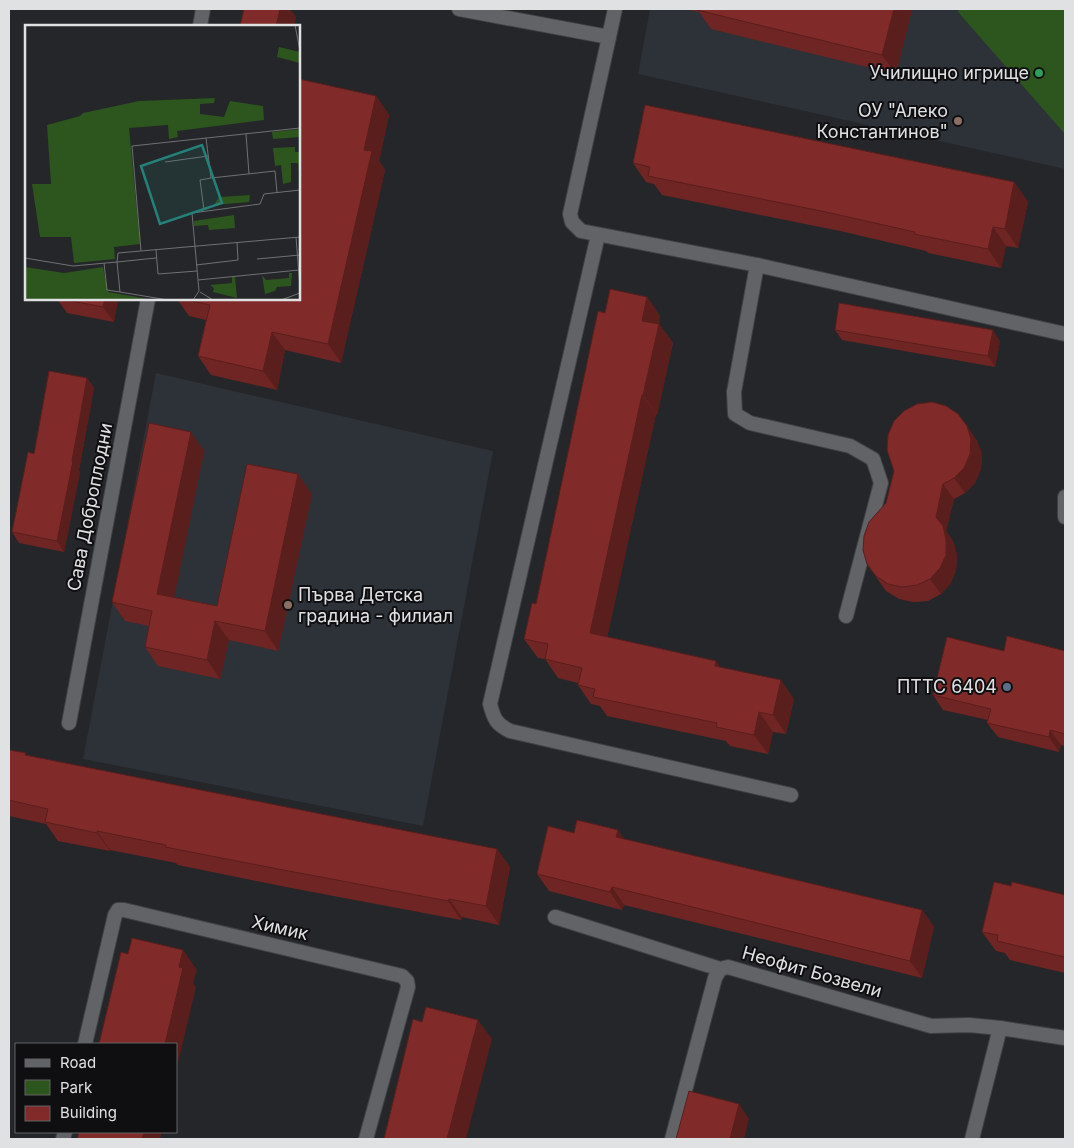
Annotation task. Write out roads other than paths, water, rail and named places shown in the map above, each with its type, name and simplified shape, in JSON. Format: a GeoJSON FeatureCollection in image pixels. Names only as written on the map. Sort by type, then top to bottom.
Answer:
{"type":"FeatureCollection","features":[{"type":"Feature","properties":{"kind":"street"},"geometry":{"type":"LineString","coordinates":[[200,25],[203,9]]}},
{"type":"Feature","properties":{"kind":"street"},"geometry":{"type":"LineString","coordinates":[[460,9],[609,38]]}},
{"type":"Feature","properties":{"kind":"street"},"geometry":{"type":"LineString","coordinates":[[615,9],[570,214],[575,227],[581,231],[598,235],[757,265],[1065,334]]}},
{"type":"Feature","properties":{"kind":"street"},"geometry":{"type":"LineString","coordinates":[[598,235],[490,704],[493,714],[498,726],[510,731],[791,795]]}},
{"type":"Feature","properties":{"kind":"street"},"geometry":{"type":"LineString","coordinates":[[757,265],[734,392],[735,414],[750,423],[850,446],[873,459],[881,483],[846,616]]}},
{"type":"Feature","properties":{"kind":"street","name":"Сава Доброплодни"},"geometry":{"type":"LineString","coordinates":[[68,723],[148,300]]}},
{"type":"Feature","properties":{"kind":"street"},"geometry":{"type":"LineString","coordinates":[[1065,497],[1065,516]]}},
{"type":"Feature","properties":{"kind":"street","name":"Химик"},"geometry":{"type":"LineString","coordinates":[[85,1043],[115,915],[118,910],[402,976],[407,981],[408,987],[366,1139]]}},
{"type":"Feature","properties":{"kind":"street","name":"Неофит Бозвели"},"geometry":{"type":"LineString","coordinates":[[555,917],[720,969],[728,967],[931,1026],[969,1025],[1065,1038]]}},
{"type":"Feature","properties":{"kind":"street"},"geometry":{"type":"LineString","coordinates":[[672,1139],[715,978],[720,969]]}},
{"type":"Feature","properties":{"kind":"street"},"geometry":{"type":"LineString","coordinates":[[972,1139],[1000,1028]]}},
{"type":"Feature","properties":{"kind":"place","name":"Училищно игрище"},"geometry":{"type":"Point","coordinates":[1039,73]}},
{"type":"Feature","properties":{"kind":"place","name":"ОУ \"Алеко Константинов\""},"geometry":{"type":"Point","coordinates":[958,121]}},
{"type":"Feature","properties":{"kind":"place","name":"Първа Детска градина - филиал"},"geometry":{"type":"Point","coordinates":[288,605]}},
{"type":"Feature","properties":{"kind":"place","name":"ПТТС 6404"},"geometry":{"type":"Point","coordinates":[1007,687]}}]}
